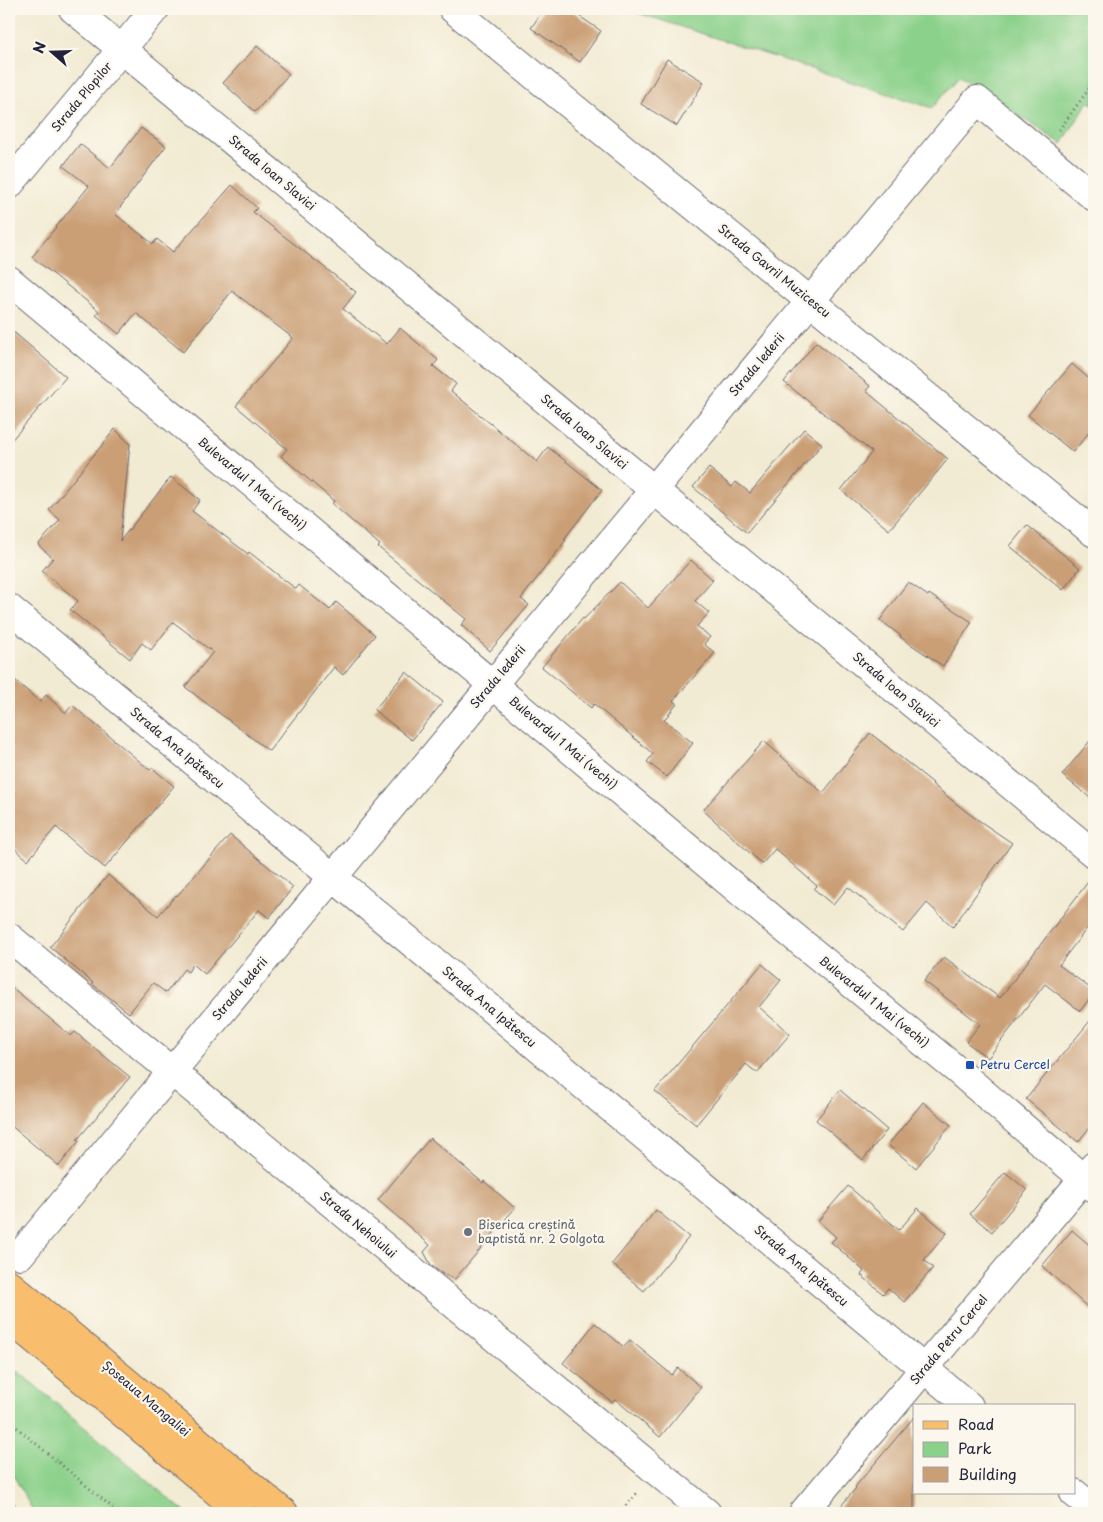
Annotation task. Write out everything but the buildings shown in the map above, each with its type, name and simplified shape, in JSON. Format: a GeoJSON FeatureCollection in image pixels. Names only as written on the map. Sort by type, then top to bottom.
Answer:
{"type":"FeatureCollection","features":[{"type":"Feature","properties":{"kind":"main road","name":"Șoseaua Mangaliei"},"geometry":{"type":"LineString","coordinates":[[9,1284],[284,1513]]}},
{"type":"Feature","properties":{"kind":"main road","name":"Șoseaua Mangaliei"},"geometry":{"type":"LineString","coordinates":[[9,1318],[242,1513]]}},
{"type":"Feature","properties":{"kind":"main road"},"geometry":{"type":"LineString","coordinates":[[9,1335],[52,1354]]}},
{"type":"Feature","properties":{"kind":"street","name":"Strada Ioan Slavici"},"geometry":{"type":"LineString","coordinates":[[73,9],[1094,854]]}},
{"type":"Feature","properties":{"kind":"street","name":"Strada Plopilor"},"geometry":{"type":"LineString","coordinates":[[9,185],[155,9]]}},
{"type":"Feature","properties":{"kind":"street","name":"Strada Gavril Muzicescu"},"geometry":{"type":"LineString","coordinates":[[453,9],[1094,533]]}},
{"type":"Feature","properties":{"kind":"street","name":"Strada Iederii"},"geometry":{"type":"LineString","coordinates":[[20,1255],[977,100],[1042,153]]}},
{"type":"Feature","properties":{"kind":"street"},"geometry":{"type":"LineString","coordinates":[[1042,153],[1094,197]]}},
{"type":"Feature","properties":{"kind":"street","name":"Bulevardul 1 Mai (vechi)"},"geometry":{"type":"LineString","coordinates":[[9,280],[780,924],[957,1070],[1091,1177]]}},
{"type":"Feature","properties":{"kind":"street"},"geometry":{"type":"LineString","coordinates":[[9,306],[41,307]]}},
{"type":"Feature","properties":{"kind":"street","name":"Strada Ana Ipătescu"},"geometry":{"type":"LineString","coordinates":[[9,608],[968,1404]]}},
{"type":"Feature","properties":{"kind":"street","name":"Strada Nehoiului"},"geometry":{"type":"LineString","coordinates":[[9,937],[707,1513]]}},
{"type":"Feature","properties":{"kind":"street","name":"Strada Petru Cercel"},"geometry":{"type":"LineString","coordinates":[[803,1513],[924,1368],[1091,1177]]}},
{"type":"Feature","properties":{"kind":"street"},"geometry":{"type":"LineString","coordinates":[[1075,1494],[1094,1509]]}},
{"type":"Feature","properties":{"kind":"path"},"geometry":{"type":"LineString","coordinates":[[1042,153],[1094,82]]}},
{"type":"Feature","properties":{"kind":"path"},"geometry":{"type":"LineString","coordinates":[[9,1421],[119,1513]]}},
{"type":"Feature","properties":{"kind":"path"},"geometry":{"type":"LineString","coordinates":[[9,1495],[19,1513]]}},
{"type":"Feature","properties":{"kind":"green space"},"geometry":{"type":"Polygon","coordinates":[[[626,9],[1094,9],[1094,104],[1088,102],[1062,144],[959,77],[932,108],[626,9]]]}},
{"type":"Feature","properties":{"kind":"green space"},"geometry":{"type":"Polygon","coordinates":[[[9,1368],[20,1373],[186,1513],[34,1513],[9,1467],[9,1368]]]}},
{"type":"Feature","properties":{"kind":"place","name":"Petru Cercel"},"geometry":{"type":"Point","coordinates":[970,1065]}},
{"type":"Feature","properties":{"kind":"place","name":"Biserica creștină baptistă nr. 2 Golgota"},"geometry":{"type":"Point","coordinates":[468,1232]}}]}
